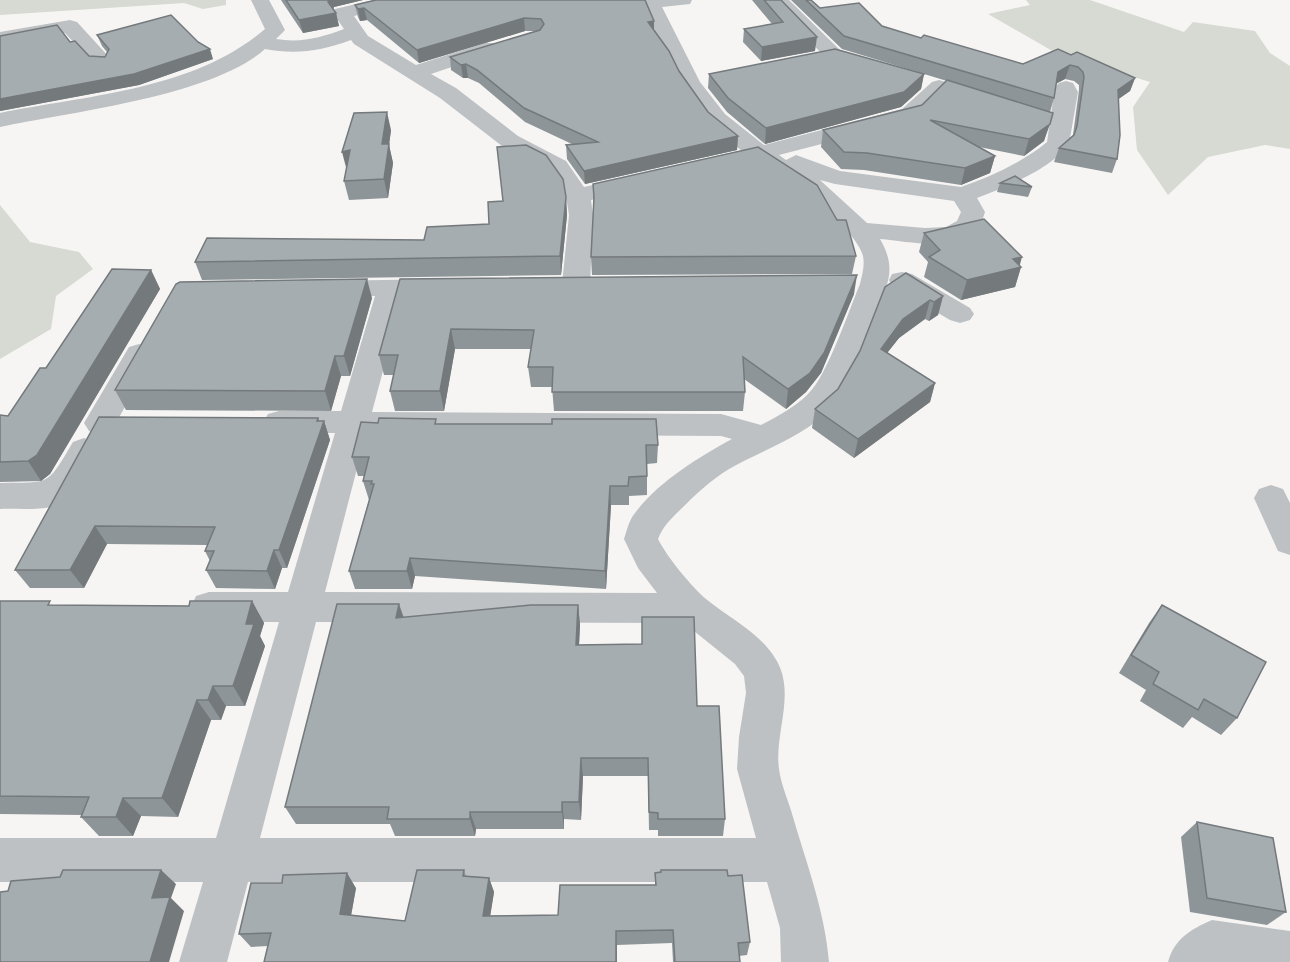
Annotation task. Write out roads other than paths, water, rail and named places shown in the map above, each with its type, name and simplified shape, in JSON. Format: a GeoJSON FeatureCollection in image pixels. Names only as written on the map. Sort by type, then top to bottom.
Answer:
{"type":"FeatureCollection","features":[{"type":"Feature","properties":{"kind":"street"},"geometry":{"type":"LineString","coordinates":[[0,120],[143,92],[202,74],[264,43],[275,30],[260,0]]}},
{"type":"Feature","properties":{"kind":"street"},"geometry":{"type":"LineString","coordinates":[[396,0],[342,13],[361,40],[448,93],[510,141],[558,166],[578,196],[581,215],[576,285]]}},
{"type":"Feature","properties":{"kind":"street"},"geometry":{"type":"LineString","coordinates":[[683,0],[650,1],[690,83],[717,119],[814,186],[860,231],[876,255],[832,384],[821,400],[801,417],[761,436],[716,462],[684,485],[647,522],[640,539],[650,558],[691,608],[748,652],[762,670],[766,693],[759,737],[758,769],[803,928],[805,962]]}},
{"type":"Feature","properties":{"kind":"street"},"geometry":{"type":"LineString","coordinates":[[779,0],[834,55]]}},
{"type":"Feature","properties":{"kind":"street"},"geometry":{"type":"LineString","coordinates":[[0,38],[70,26],[102,61]]}},
{"type":"Feature","properties":{"kind":"street"},"geometry":{"type":"LineString","coordinates":[[264,43],[303,49],[354,32]]}},
{"type":"Feature","properties":{"kind":"street"},"geometry":{"type":"LineString","coordinates":[[414,73],[513,42]]}},
{"type":"Feature","properties":{"kind":"street"},"geometry":{"type":"LineString","coordinates":[[812,59],[834,55],[886,70]]}},
{"type":"Feature","properties":{"kind":"street"},"geometry":{"type":"LineString","coordinates":[[690,83],[713,79]]}},
{"type":"Feature","properties":{"kind":"street"},"geometry":{"type":"LineString","coordinates":[[726,162],[910,114],[938,86]]}},
{"type":"Feature","properties":{"kind":"street"},"geometry":{"type":"LineString","coordinates":[[765,152],[834,177],[963,195],[987,186],[1044,156],[1058,144],[1052,122],[1067,92],[1066,87]]}},
{"type":"Feature","properties":{"kind":"street"},"geometry":{"type":"LineString","coordinates":[[578,196],[657,177]]}},
{"type":"Feature","properties":{"kind":"street"},"geometry":{"type":"LineString","coordinates":[[860,231],[918,235],[960,231],[971,222],[973,212],[963,195]]}},
{"type":"Feature","properties":{"kind":"street"},"geometry":{"type":"LineString","coordinates":[[867,281],[905,280],[960,314]]}},
{"type":"Feature","properties":{"kind":"street"},"geometry":{"type":"LineString","coordinates":[[299,289],[472,287]]}},
{"type":"Feature","properties":{"kind":"street"},"geometry":{"type":"LineString","coordinates":[[203,962],[391,289]]}},
{"type":"Feature","properties":{"kind":"street"},"geometry":{"type":"LineString","coordinates":[[0,496],[48,495],[64,485],[150,335]]}},
{"type":"Feature","properties":{"kind":"street"},"geometry":{"type":"LineString","coordinates":[[250,422],[721,425],[761,436]]}},
{"type":"Feature","properties":{"kind":"street"},"geometry":{"type":"LineString","coordinates":[[100,423],[134,423]]}},
{"type":"Feature","properties":{"kind":"street"},"geometry":{"type":"LineString","coordinates":[[1271,498],[1290,541]]}},
{"type":"Feature","properties":{"kind":"street"},"geometry":{"type":"LineString","coordinates":[[174,606],[691,608]]}},
{"type":"Feature","properties":{"kind":"street"},"geometry":{"type":"LineString","coordinates":[[0,860],[784,860]]}},
{"type":"Feature","properties":{"kind":"street"},"geometry":{"type":"LineString","coordinates":[[1192,962],[1212,944],[1290,956]]}}]}
